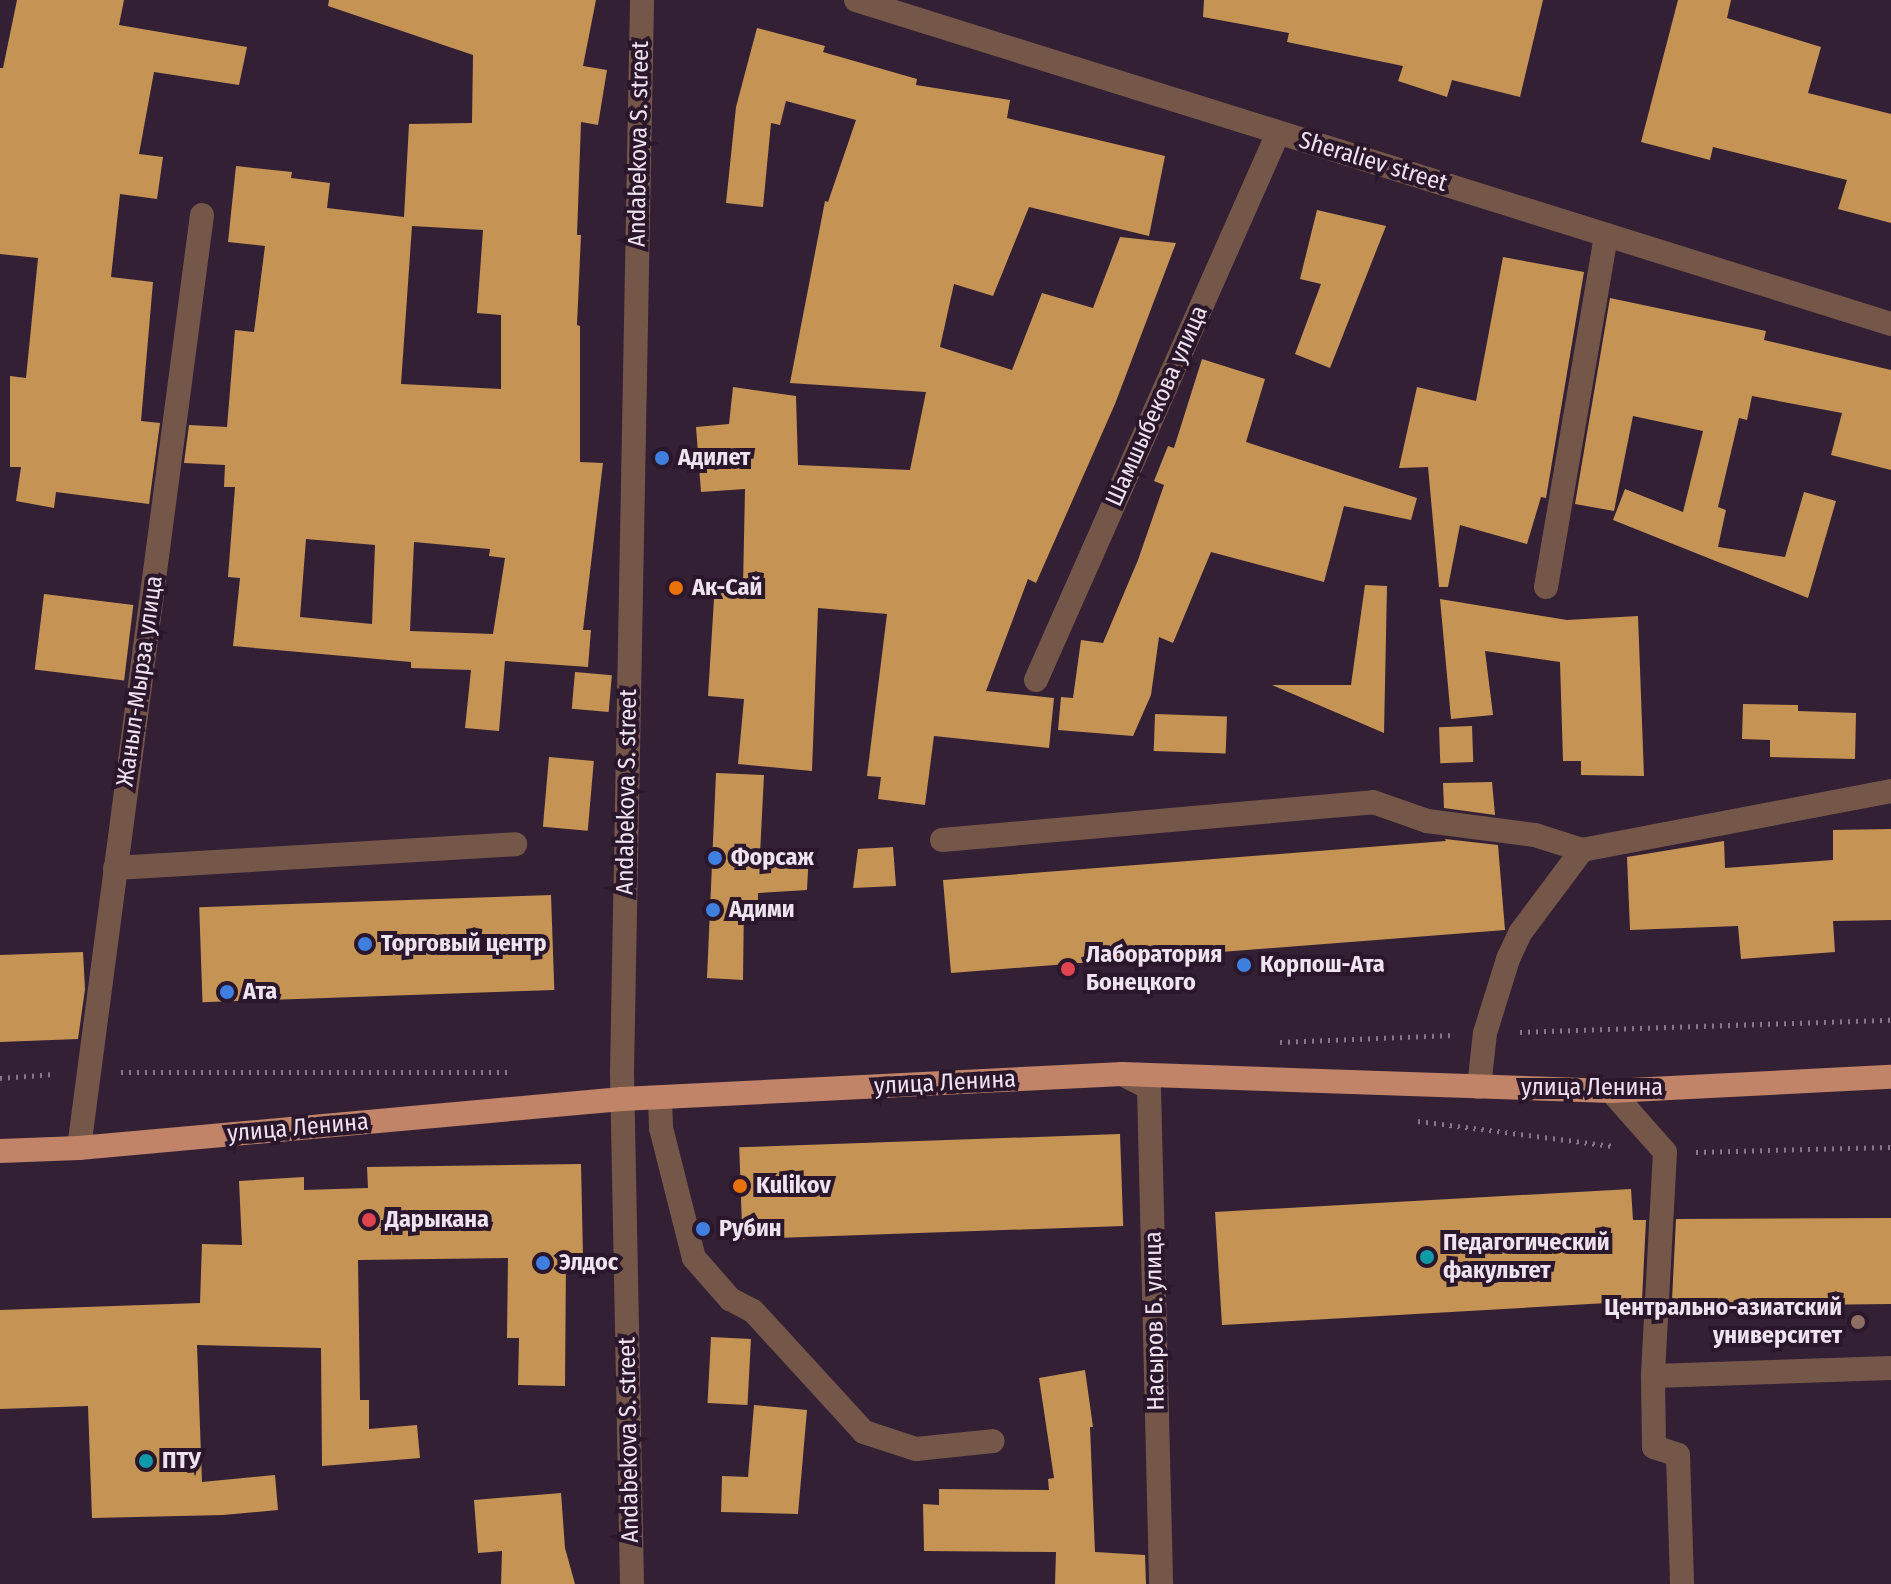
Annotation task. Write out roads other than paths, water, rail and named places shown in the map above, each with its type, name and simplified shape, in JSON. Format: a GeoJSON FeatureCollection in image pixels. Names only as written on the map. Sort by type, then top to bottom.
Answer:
{"type":"FeatureCollection","features":[{"type":"Feature","properties":{"kind":"main road","name":"улица Ленина"},"geometry":{"type":"LineString","coordinates":[[0,1151],[79,1148],[622,1099],[1122,1074],[1611,1091],[1891,1077]]}},
{"type":"Feature","properties":{"kind":"street","name":"Andabekova S. street"},"geometry":{"type":"LineString","coordinates":[[632,1584],[622,1099],[642,0]]}},
{"type":"Feature","properties":{"kind":"street","name":"Sheraliev street"},"geometry":{"type":"LineString","coordinates":[[856,0],[1891,324]]}},
{"type":"Feature","properties":{"kind":"street","name":"Шамшыбекова улица"},"geometry":{"type":"LineString","coordinates":[[1036,680],[1278,133]]}},
{"type":"Feature","properties":{"kind":"street","name":"Жаныл-Мырза улица"},"geometry":{"type":"LineString","coordinates":[[79,1148],[202,215]]}},
{"type":"Feature","properties":{"kind":"street"},"geometry":{"type":"LineString","coordinates":[[1546,587],[1606,235]]}},
{"type":"Feature","properties":{"kind":"street"},"geometry":{"type":"LineString","coordinates":[[942,840],[1373,802],[1427,821],[1535,835],[1582,850],[1891,791]]}},
{"type":"Feature","properties":{"kind":"street"},"geometry":{"type":"LineString","coordinates":[[115,868],[515,844]]}},
{"type":"Feature","properties":{"kind":"street"},"geometry":{"type":"LineString","coordinates":[[1479,1087],[1485,1033],[1508,959],[1520,933],[1582,850]]}},
{"type":"Feature","properties":{"kind":"street","name":"Насыров Б. улица"},"geometry":{"type":"LineString","coordinates":[[1122,1074],[1149,1088],[1161,1584]]}},
{"type":"Feature","properties":{"kind":"street"},"geometry":{"type":"LineString","coordinates":[[1611,1091],[1665,1152],[1653,1376],[1654,1447],[1678,1455],[1682,1584]]}},
{"type":"Feature","properties":{"kind":"street"},"geometry":{"type":"LineString","coordinates":[[660,1098],[661,1128],[694,1258],[730,1299],[753,1311],[864,1432],[916,1449],[993,1441]]}},
{"type":"Feature","properties":{"kind":"street"},"geometry":{"type":"LineString","coordinates":[[1653,1376],[1891,1368]]}},
{"type":"Feature","properties":{"kind":"place","name":"Адилет"},"geometry":{"type":"Point","coordinates":[662,458]}},
{"type":"Feature","properties":{"kind":"place","name":"Ак-Сай"},"geometry":{"type":"Point","coordinates":[676,588]}},
{"type":"Feature","properties":{"kind":"place","name":"Форсаж"},"geometry":{"type":"Point","coordinates":[715,858]}},
{"type":"Feature","properties":{"kind":"place","name":"Адими"},"geometry":{"type":"Point","coordinates":[713,910]}},
{"type":"Feature","properties":{"kind":"place","name":"Торговый центр"},"geometry":{"type":"Point","coordinates":[365,944]}},
{"type":"Feature","properties":{"kind":"place","name":"Корпош-Ата"},"geometry":{"type":"Point","coordinates":[1244,965]}},
{"type":"Feature","properties":{"kind":"place","name":"Лаборатория Бонецкого"},"geometry":{"type":"Point","coordinates":[1068,969]}},
{"type":"Feature","properties":{"kind":"place","name":"Ата"},"geometry":{"type":"Point","coordinates":[227,992]}},
{"type":"Feature","properties":{"kind":"place","name":"Kulikov"},"geometry":{"type":"Point","coordinates":[740,1186]}},
{"type":"Feature","properties":{"kind":"place","name":"Дарыкана"},"geometry":{"type":"Point","coordinates":[369,1220]}},
{"type":"Feature","properties":{"kind":"place","name":"Рубин"},"geometry":{"type":"Point","coordinates":[703,1229]}},
{"type":"Feature","properties":{"kind":"place","name":"Педагогический факультет"},"geometry":{"type":"Point","coordinates":[1427,1257]}},
{"type":"Feature","properties":{"kind":"place","name":"Элдос"},"geometry":{"type":"Point","coordinates":[543,1263]}},
{"type":"Feature","properties":{"kind":"place","name":"Центрально-азиатский университет"},"geometry":{"type":"Point","coordinates":[1858,1322]}},
{"type":"Feature","properties":{"kind":"place","name":"ПТУ"},"geometry":{"type":"Point","coordinates":[146,1461]}}]}
